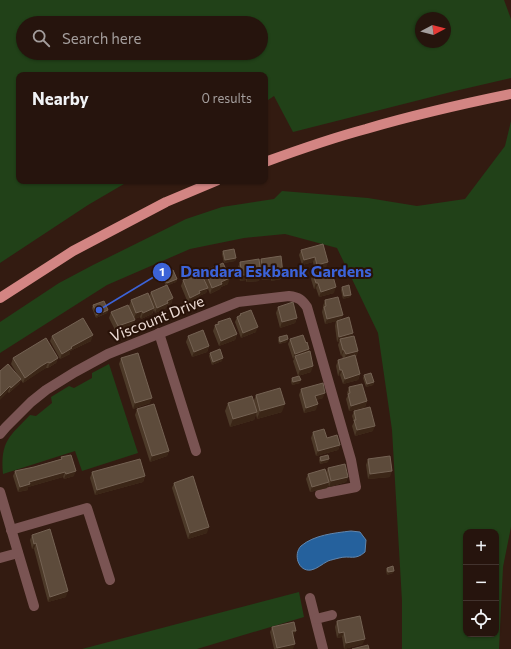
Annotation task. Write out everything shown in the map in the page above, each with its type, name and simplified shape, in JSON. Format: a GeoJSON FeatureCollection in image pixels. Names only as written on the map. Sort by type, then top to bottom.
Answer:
{"type":"FeatureCollection","features":[{"type":"Feature","properties":{"kind":"main road"},"geometry":{"type":"LineString","coordinates":[[268,161],[365,129],[468,103],[511,94]]}},
{"type":"Feature","properties":{"kind":"main road"},"geometry":{"type":"LineString","coordinates":[[0,298],[73,251],[166,202],[209,184]]}},
{"type":"Feature","properties":{"kind":"street","name":"Viscount Drive"},"geometry":{"type":"LineString","coordinates":[[0,434],[31,402],[52,386],[108,354],[238,302],[289,296],[297,297],[303,300],[308,308],[351,460],[356,487],[320,494]]}},
{"type":"Feature","properties":{"kind":"street"},"geometry":{"type":"LineString","coordinates":[[159,333],[196,451]]}},
{"type":"Feature","properties":{"kind":"street"},"geometry":{"type":"LineString","coordinates":[[0,492],[34,606]]}},
{"type":"Feature","properties":{"kind":"street"},"geometry":{"type":"LineString","coordinates":[[11,530],[87,508],[110,580]]}},
{"type":"Feature","properties":{"kind":"street"},"geometry":{"type":"LineString","coordinates":[[0,558],[18,553]]}},
{"type":"Feature","properties":{"kind":"street"},"geometry":{"type":"LineString","coordinates":[[310,598],[323,649]]}},
{"type":"Feature","properties":{"kind":"street"},"geometry":{"type":"LineString","coordinates":[[316,620],[332,615]]}},
{"type":"Feature","properties":{"kind":"green space"},"geometry":{"type":"Polygon","coordinates":[[[0,0],[504,0],[511,19],[511,78],[293,132],[274,96],[268,100],[268,72],[16,72],[16,184],[124,184],[88,205],[0,263],[0,0]]]}},
{"type":"Feature","properties":{"kind":"green space"},"geometry":{"type":"Polygon","coordinates":[[[511,121],[511,527],[503,567],[499,649],[402,649],[402,601],[392,430],[378,333],[337,248],[285,234],[244,238],[190,249],[107,285],[0,353],[0,322],[59,283],[186,219],[222,207],[274,199],[282,191],[368,198],[417,206],[465,199],[505,146],[511,121]]]}},
{"type":"Feature","properties":{"kind":"green space"},"geometry":{"type":"Polygon","coordinates":[[[109,364],[138,453],[82,471],[75,451],[3,474],[2,463],[5,446],[17,428],[30,415],[36,416],[52,403],[51,397],[69,386],[74,388],[92,378],[92,373],[109,364]]]}},
{"type":"Feature","properties":{"kind":"green space"},"geometry":{"type":"Polygon","coordinates":[[[299,592],[304,617],[197,649],[82,649],[299,592]]]}},
{"type":"Feature","properties":{"kind":"water"},"geometry":{"type":"Polygon","coordinates":[[[351,531],[360,532],[366,540],[365,552],[361,555],[355,557],[343,557],[329,561],[311,570],[303,568],[298,562],[297,553],[301,546],[306,542],[324,535],[351,531]]]}},
{"type":"Feature","properties":{"kind":"building"},"geometry":{"type":"Polygon","coordinates":[[[323,244],[328,262],[317,265],[315,257],[304,260],[301,250],[323,244]]]}},
{"type":"Feature","properties":{"kind":"building"},"geometry":{"type":"Polygon","coordinates":[[[234,249],[236,258],[225,260],[223,251],[234,249]]]}},
{"type":"Feature","properties":{"kind":"building"},"geometry":{"type":"Polygon","coordinates":[[[281,256],[283,274],[273,275],[273,273],[264,275],[261,259],[281,256]]]}},
{"type":"Feature","properties":{"kind":"building"},"geometry":{"type":"Polygon","coordinates":[[[259,259],[261,275],[248,277],[248,275],[242,275],[240,262],[259,259]]]}},
{"type":"Feature","properties":{"kind":"building"},"geometry":{"type":"Polygon","coordinates":[[[223,263],[230,278],[221,282],[222,284],[212,288],[205,271],[223,263]]]}},
{"type":"Feature","properties":{"kind":"building"},"geometry":{"type":"Polygon","coordinates":[[[331,269],[336,287],[321,292],[313,274],[331,269]]]}},
{"type":"Feature","properties":{"kind":"building"},"geometry":{"type":"Polygon","coordinates":[[[173,270],[177,279],[167,283],[163,274],[173,270]]]}},
{"type":"Feature","properties":{"kind":"building"},"geometry":{"type":"Polygon","coordinates":[[[201,273],[208,288],[199,291],[200,293],[190,298],[183,280],[201,273]]]}},
{"type":"Feature","properties":{"kind":"building"},"geometry":{"type":"Polygon","coordinates":[[[167,285],[173,298],[167,301],[168,303],[157,308],[151,292],[167,285]]]}},
{"type":"Feature","properties":{"kind":"building"},"geometry":{"type":"Polygon","coordinates":[[[349,285],[351,295],[344,296],[342,287],[349,285]]]}},
{"type":"Feature","properties":{"kind":"building"},"geometry":{"type":"Polygon","coordinates":[[[148,293],[154,308],[143,313],[142,311],[136,313],[131,300],[148,293]]]}},
{"type":"Feature","properties":{"kind":"building"},"geometry":{"type":"Polygon","coordinates":[[[338,297],[343,315],[327,319],[324,307],[326,306],[325,300],[338,297]]]}},
{"type":"Feature","properties":{"kind":"building"},"geometry":{"type":"Polygon","coordinates":[[[104,301],[108,310],[97,315],[93,305],[104,301]]]}},
{"type":"Feature","properties":{"kind":"building"},"geometry":{"type":"Polygon","coordinates":[[[293,302],[297,318],[282,322],[278,307],[293,302]]]}},
{"type":"Feature","properties":{"kind":"building"},"geometry":{"type":"Polygon","coordinates":[[[128,305],[135,320],[118,326],[111,312],[128,305]]]}},
{"type":"Feature","properties":{"kind":"building"},"geometry":{"type":"Polygon","coordinates":[[[251,310],[258,327],[243,333],[237,317],[241,315],[240,314],[251,310]]]}},
{"type":"Feature","properties":{"kind":"building"},"geometry":{"type":"Polygon","coordinates":[[[349,317],[353,333],[339,337],[337,321],[349,317]]]}},
{"type":"Feature","properties":{"kind":"building"},"geometry":{"type":"Polygon","coordinates":[[[83,318],[93,335],[71,347],[72,348],[62,354],[52,336],[83,318]]]}},
{"type":"Feature","properties":{"kind":"building"},"geometry":{"type":"Polygon","coordinates":[[[230,318],[237,334],[221,341],[215,325],[219,324],[218,322],[230,318]]]}},
{"type":"Feature","properties":{"kind":"building"},"geometry":{"type":"Polygon","coordinates":[[[203,330],[209,346],[194,352],[188,336],[203,330]]]}},
{"type":"Feature","properties":{"kind":"building"},"geometry":{"type":"Polygon","coordinates":[[[287,335],[288,339],[280,342],[279,337],[287,335]]]}},
{"type":"Feature","properties":{"kind":"building"},"geometry":{"type":"Polygon","coordinates":[[[303,335],[309,349],[295,354],[290,339],[303,335]]]}},
{"type":"Feature","properties":{"kind":"building"},"geometry":{"type":"Polygon","coordinates":[[[354,336],[358,351],[346,354],[343,350],[340,339],[354,336]]]}},
{"type":"Feature","properties":{"kind":"building"},"geometry":{"type":"Polygon","coordinates":[[[46,338],[58,358],[41,366],[25,378],[13,358],[46,338]]]}},
{"type":"Feature","properties":{"kind":"building"},"geometry":{"type":"Polygon","coordinates":[[[220,349],[223,358],[213,362],[210,353],[220,349]]]}},
{"type":"Feature","properties":{"kind":"building"},"geometry":{"type":"Polygon","coordinates":[[[310,351],[313,366],[300,370],[295,356],[310,351]]]}},
{"type":"Feature","properties":{"kind":"building"},"geometry":{"type":"Polygon","coordinates":[[[138,353],[152,398],[135,403],[121,358],[138,353]]]}},
{"type":"Feature","properties":{"kind":"building"},"geometry":{"type":"Polygon","coordinates":[[[355,355],[360,374],[345,379],[342,370],[340,370],[338,360],[355,355]]]}},
{"type":"Feature","properties":{"kind":"building"},"geometry":{"type":"Polygon","coordinates":[[[8,364],[21,379],[11,388],[10,386],[0,396],[0,371],[8,364]]]}},
{"type":"Feature","properties":{"kind":"building"},"geometry":{"type":"Polygon","coordinates":[[[371,373],[374,382],[367,384],[364,375],[371,373]]]}},
{"type":"Feature","properties":{"kind":"building"},"geometry":{"type":"Polygon","coordinates":[[[299,376],[301,380],[293,382],[292,378],[299,376]]]}},
{"type":"Feature","properties":{"kind":"building"},"geometry":{"type":"Polygon","coordinates":[[[323,383],[325,393],[315,396],[318,404],[306,408],[301,389],[323,383]]]}},
{"type":"Feature","properties":{"kind":"building"},"geometry":{"type":"Polygon","coordinates":[[[362,384],[367,401],[351,406],[348,394],[350,393],[349,387],[362,384]]]}},
{"type":"Feature","properties":{"kind":"building"},"geometry":{"type":"Polygon","coordinates":[[[280,388],[285,404],[260,411],[256,395],[280,388]]]}},
{"type":"Feature","properties":{"kind":"building"},"geometry":{"type":"Polygon","coordinates":[[[252,396],[257,412],[233,419],[228,403],[252,396]]]}},
{"type":"Feature","properties":{"kind":"building"},"geometry":{"type":"Polygon","coordinates":[[[154,404],[169,451],[152,456],[137,409],[154,404]]]}},
{"type":"Feature","properties":{"kind":"building"},"geometry":{"type":"Polygon","coordinates":[[[370,407],[375,426],[357,430],[354,420],[356,420],[354,411],[370,407]]]}},
{"type":"Feature","properties":{"kind":"building"},"geometry":{"type":"Polygon","coordinates":[[[324,429],[327,438],[337,435],[340,445],[318,451],[313,432],[324,429]]]}},
{"type":"Feature","properties":{"kind":"building"},"geometry":{"type":"Polygon","coordinates":[[[71,455],[76,471],[66,474],[65,472],[29,482],[30,484],[20,487],[15,471],[62,459],[61,457],[71,455]]]}},
{"type":"Feature","properties":{"kind":"building"},"geometry":{"type":"Polygon","coordinates":[[[328,455],[329,459],[321,461],[320,457],[328,455]]]}},
{"type":"Feature","properties":{"kind":"building"},"geometry":{"type":"Polygon","coordinates":[[[390,456],[392,471],[370,474],[368,459],[390,456]]]}},
{"type":"Feature","properties":{"kind":"building"},"geometry":{"type":"Polygon","coordinates":[[[140,459],[145,476],[97,490],[92,472],[140,459]]]}},
{"type":"Feature","properties":{"kind":"building"},"geometry":{"type":"Polygon","coordinates":[[[345,464],[348,477],[331,481],[328,468],[345,464]]]}},
{"type":"Feature","properties":{"kind":"building"},"geometry":{"type":"Polygon","coordinates":[[[325,469],[329,482],[312,487],[308,474],[325,469]]]}},
{"type":"Feature","properties":{"kind":"building"},"geometry":{"type":"Polygon","coordinates":[[[193,476],[209,527],[190,533],[174,483],[193,476]]]}},
{"type":"Feature","properties":{"kind":"building"},"geometry":{"type":"Polygon","coordinates":[[[50,529],[68,591],[50,597],[36,543],[34,544],[32,535],[50,529]]]}},
{"type":"Feature","properties":{"kind":"building"},"geometry":{"type":"Polygon","coordinates":[[[393,566],[394,571],[388,572],[387,568],[393,566]]]}},
{"type":"Feature","properties":{"kind":"building"},"geometry":{"type":"Polygon","coordinates":[[[360,616],[365,639],[346,643],[344,632],[339,633],[337,621],[360,616]]]}},
{"type":"Feature","properties":{"kind":"building"},"geometry":{"type":"Polygon","coordinates":[[[294,622],[296,631],[292,631],[295,644],[277,648],[272,627],[294,622]]]}},
{"type":"Feature","properties":{"kind":"building"},"geometry":{"type":"Polygon","coordinates":[[[368,645],[369,649],[352,649],[368,645]]]}},
{"type":"Feature","properties":{"kind":"place","name":"Dandara Eskbank Gardens"},"geometry":{"type":"Point","coordinates":[99,310]}}]}
